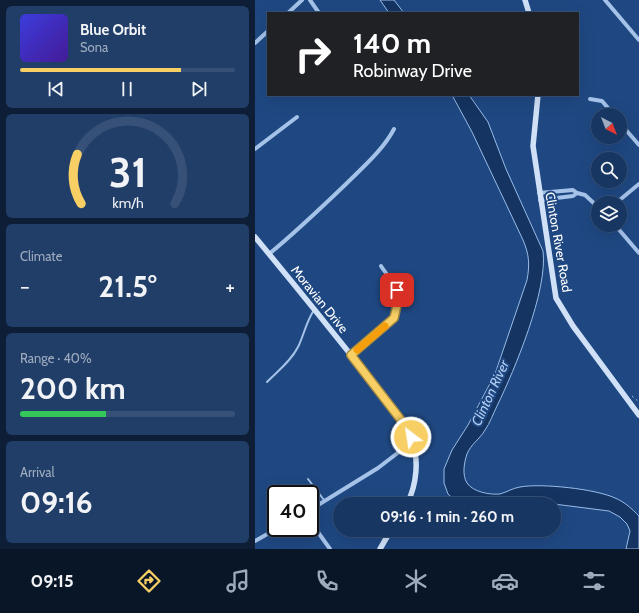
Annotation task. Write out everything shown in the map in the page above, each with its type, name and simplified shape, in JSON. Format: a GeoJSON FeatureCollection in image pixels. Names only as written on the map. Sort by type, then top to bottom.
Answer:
{"type":"FeatureCollection","features":[{"type":"Feature","properties":{"kind":"street"},"geometry":{"type":"LineString","coordinates":[[289,12],[302,0]]}},
{"type":"Feature","properties":{"kind":"street"},"geometry":{"type":"LineString","coordinates":[[310,0],[318,12]]}},
{"type":"Feature","properties":{"kind":"street"},"geometry":{"type":"LineString","coordinates":[[525,0],[529,12]]}},
{"type":"Feature","properties":{"kind":"street"},"geometry":{"type":"LineString","coordinates":[[605,0],[639,40]]}},
{"type":"Feature","properties":{"kind":"street"},"geometry":{"type":"LineString","coordinates":[[255,43],[267,32]]}},
{"type":"Feature","properties":{"kind":"street","name":"Clinton River Road"},"geometry":{"type":"LineString","coordinates":[[537,96],[533,134],[539,196],[555,294],[560,305],[639,415]]}},
{"type":"Feature","properties":{"kind":"street"},"geometry":{"type":"LineString","coordinates":[[590,99],[602,101],[608,108]]}},
{"type":"Feature","properties":{"kind":"street"},"geometry":{"type":"LineString","coordinates":[[255,149],[297,117]]}},
{"type":"Feature","properties":{"kind":"street"},"geometry":{"type":"LineString","coordinates":[[269,254],[294,233],[370,160],[388,140],[394,129]]}},
{"type":"Feature","properties":{"kind":"street"},"geometry":{"type":"LineString","coordinates":[[627,131],[639,145]]}},
{"type":"Feature","properties":{"kind":"street"},"geometry":{"type":"LineString","coordinates":[[624,196],[639,184]]}},
{"type":"Feature","properties":{"kind":"street"},"geometry":{"type":"LineString","coordinates":[[539,196],[573,196],[577,194],[585,196],[591,201]]}},
{"type":"Feature","properties":{"kind":"street"},"geometry":{"type":"LineString","coordinates":[[621,232],[639,253]]}},
{"type":"Feature","properties":{"kind":"street","name":"Moravian Drive"},"geometry":{"type":"LineString","coordinates":[[256,241],[269,254],[314,309],[401,420],[413,442],[416,462],[416,476],[409,497]]}},
{"type":"Feature","properties":{"kind":"street"},"geometry":{"type":"LineString","coordinates":[[351,355],[387,324],[396,314],[397,290],[381,266]]}},
{"type":"Feature","properties":{"kind":"street"},"geometry":{"type":"LineString","coordinates":[[319,504],[378,468],[413,442]]}},
{"type":"Feature","properties":{"kind":"street"},"geometry":{"type":"LineString","coordinates":[[255,541],[267,534]]}},
{"type":"Feature","properties":{"kind":"street"},"geometry":{"type":"LineString","coordinates":[[319,534],[330,549]]}},
{"type":"Feature","properties":{"kind":"street"},"geometry":{"type":"LineString","coordinates":[[380,549],[387,537]]}},
{"type":"Feature","properties":{"kind":"lane"},"geometry":{"type":"LineString","coordinates":[[267,382],[288,362],[297,349],[304,336],[308,319],[314,309]]}},
{"type":"Feature","properties":{"kind":"lane"},"geometry":{"type":"LineString","coordinates":[[308,479],[324,500]]}},
{"type":"Feature","properties":{"kind":"water"},"geometry":{"type":"Polygon","coordinates":[[[380,0],[394,0],[403,12],[388,12],[380,0]]]}},
{"type":"Feature","properties":{"kind":"water","name":"Clinton River"},"geometry":{"type":"Polygon","coordinates":[[[453,96],[470,96],[488,122],[506,169],[543,251],[543,267],[540,286],[529,329],[521,351],[490,421],[467,454],[464,469],[465,480],[473,489],[491,494],[500,494],[520,487],[554,486],[595,492],[615,498],[631,508],[639,516],[639,549],[626,549],[630,531],[627,524],[620,517],[609,511],[561,505],[561,497],[451,497],[448,494],[444,483],[444,469],[452,450],[468,425],[495,374],[527,280],[529,264],[527,250],[472,132],[453,96]]]}},
{"type":"Feature","properties":{"kind":"slow traffic"},"geometry":{"type":"LineString","coordinates":[[357,350],[385,326]]}},
{"type":"Feature","properties":{"kind":"route"},"geometry":{"type":"LineString","coordinates":[[397,290],[398,301],[394,318],[351,355],[401,420],[411,437]]}}]}
